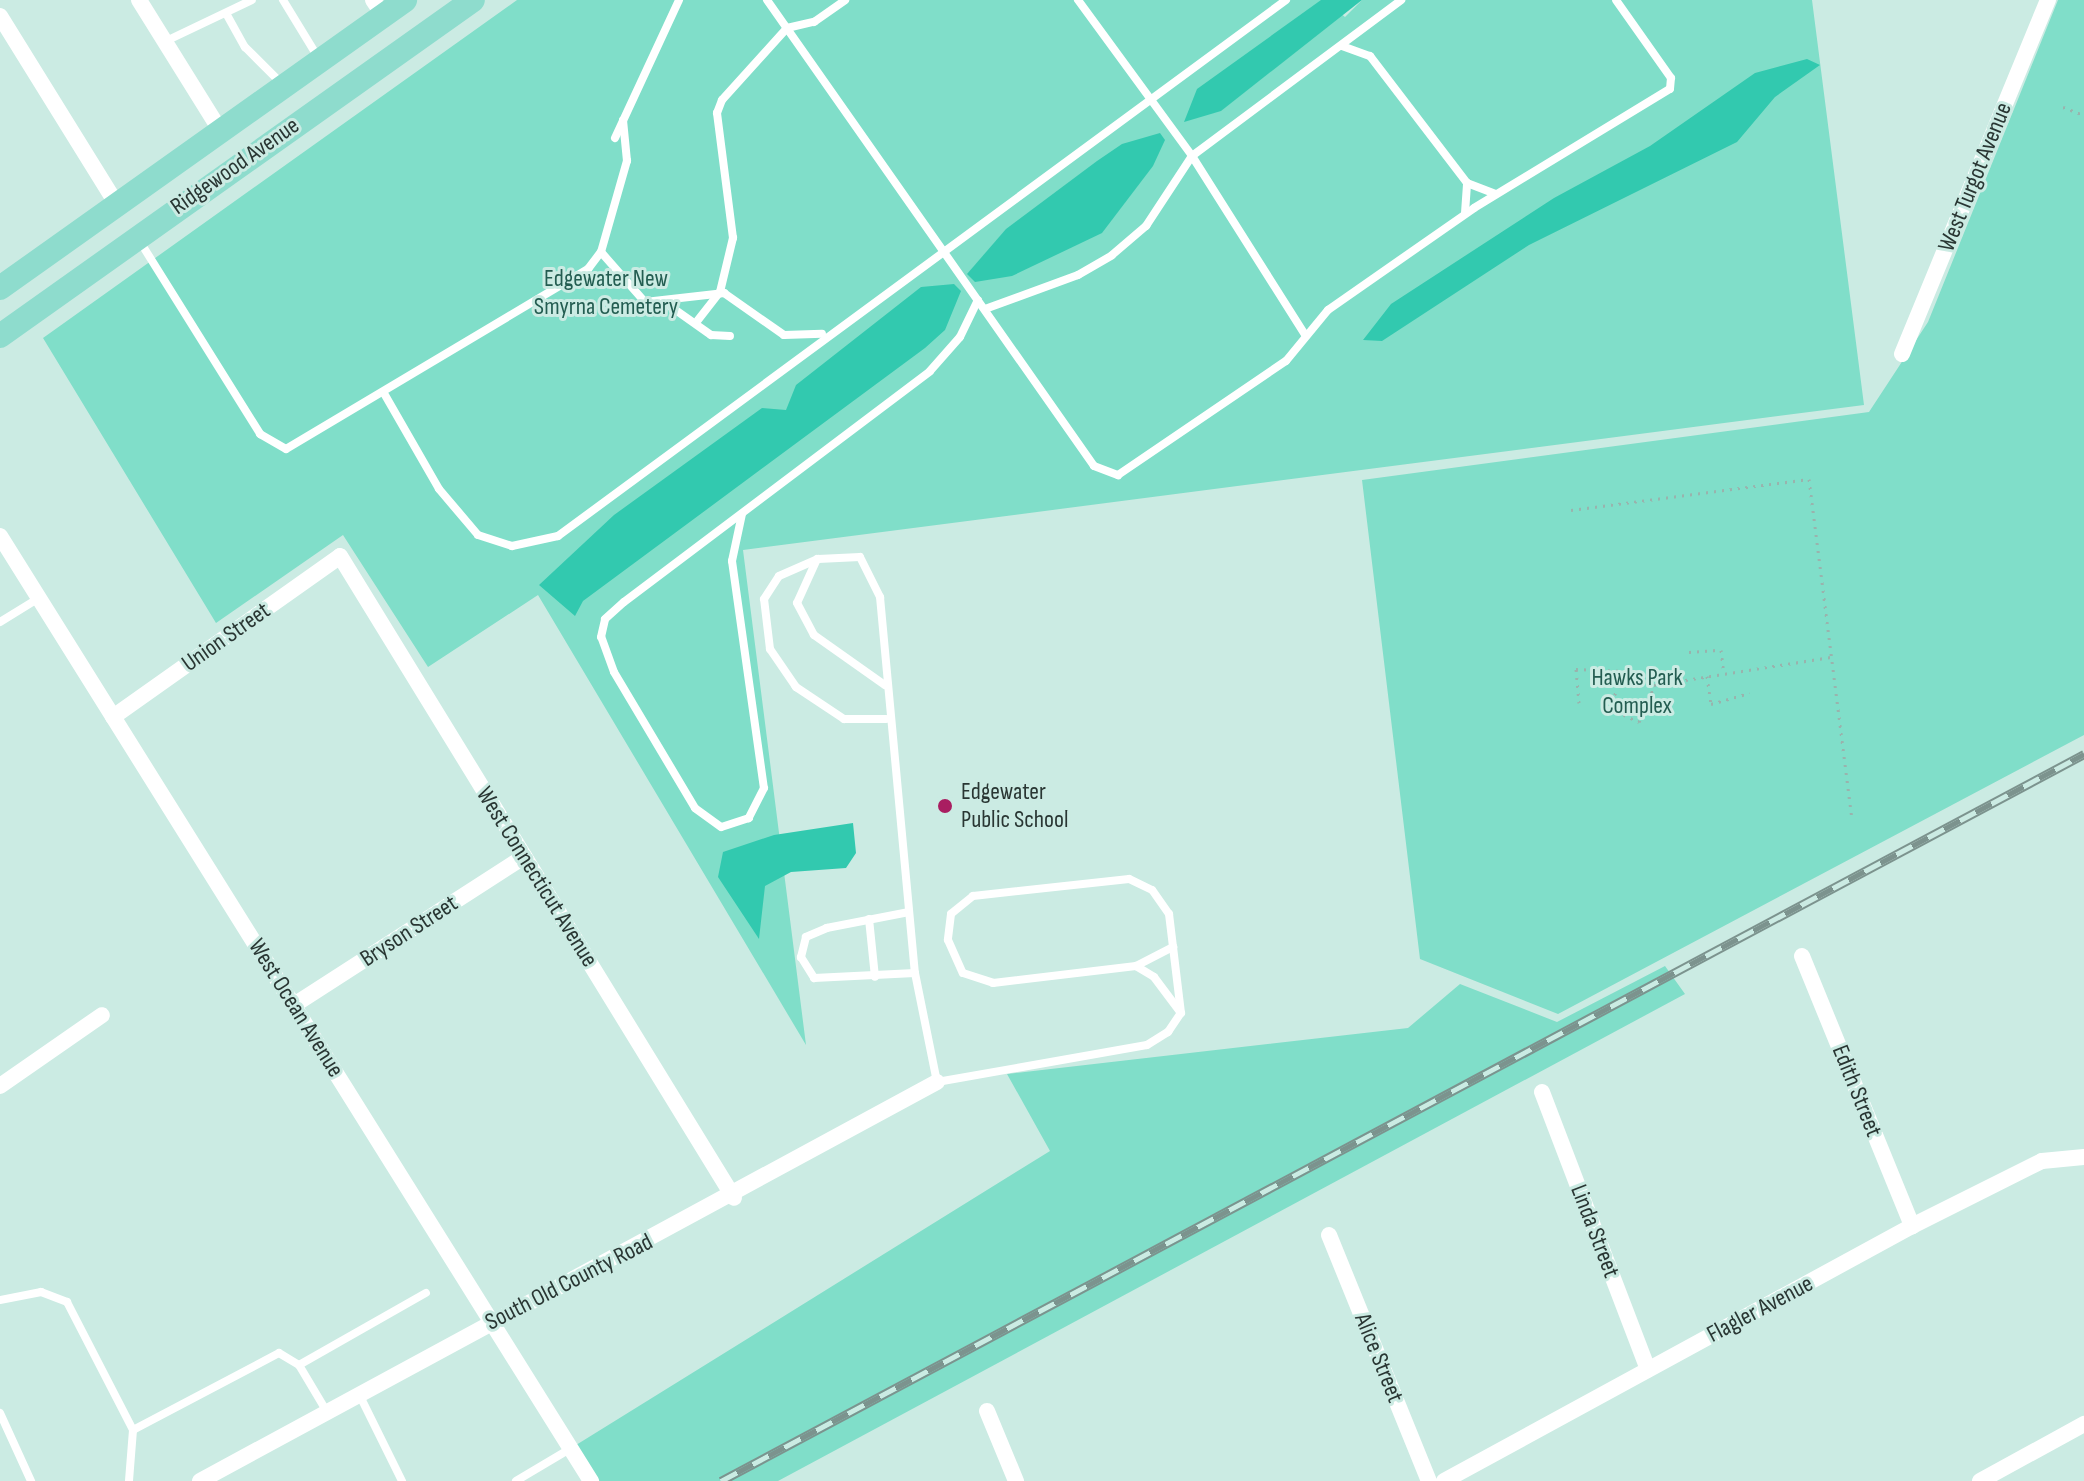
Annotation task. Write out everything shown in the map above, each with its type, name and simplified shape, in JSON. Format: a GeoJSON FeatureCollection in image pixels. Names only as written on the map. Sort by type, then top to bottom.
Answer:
{"type":"FeatureCollection","features":[{"type":"Feature","properties":{"kind":"main road","name":"Ridgewood Avenue"},"geometry":{"type":"LineString","coordinates":[[0,288],[319,60],[378,8],[405,0]]}},
{"type":"Feature","properties":{"kind":"main road","name":"Ridgewood Avenue"},"geometry":{"type":"LineString","coordinates":[[0,336],[444,11],[473,0]]}},
{"type":"Feature","properties":{"kind":"street"},"geometry":{"type":"LineString","coordinates":[[139,0],[220,130]]}},
{"type":"Feature","properties":{"kind":"street","name":"West Turgot Avenue"},"geometry":{"type":"LineString","coordinates":[[1902,354],[2048,0]]}},
{"type":"Feature","properties":{"kind":"street"},"geometry":{"type":"LineString","coordinates":[[0,16],[116,203]]}},
{"type":"Feature","properties":{"kind":"street","name":"West Ocean Avenue"},"geometry":{"type":"LineString","coordinates":[[0,536],[7,561],[39,598],[574,1447],[591,1481]]}},
{"type":"Feature","properties":{"kind":"street","name":"Union Street"},"geometry":{"type":"LineString","coordinates":[[113,717],[340,556]]}},
{"type":"Feature","properties":{"kind":"street","name":"West Connecticut Avenue"},"geometry":{"type":"LineString","coordinates":[[340,556],[734,1198]]}},
{"type":"Feature","properties":{"kind":"street","name":"Bryson Street"},"geometry":{"type":"LineString","coordinates":[[294,1005],[524,857]]}},
{"type":"Feature","properties":{"kind":"street","name":"Edith Street"},"geometry":{"type":"LineString","coordinates":[[1802,956],[1912,1226]]}},
{"type":"Feature","properties":{"kind":"street"},"geometry":{"type":"LineString","coordinates":[[0,1086],[102,1015]]}},
{"type":"Feature","properties":{"kind":"street","name":"South Old County Road"},"geometry":{"type":"LineString","coordinates":[[200,1481],[494,1321],[734,1198],[937,1082]]}},
{"type":"Feature","properties":{"kind":"street","name":"Linda Street"},"geometry":{"type":"LineString","coordinates":[[1542,1092],[1648,1369]]}},
{"type":"Feature","properties":{"kind":"street","name":"Flagler Avenue"},"geometry":{"type":"LineString","coordinates":[[1444,1481],[1912,1226],[2042,1161],[2084,1157]]}},
{"type":"Feature","properties":{"kind":"street","name":"Alice Street"},"geometry":{"type":"LineString","coordinates":[[1329,1235],[1429,1481]]}},
{"type":"Feature","properties":{"kind":"street"},"geometry":{"type":"LineString","coordinates":[[987,1411],[1016,1481]]}},
{"type":"Feature","properties":{"kind":"street"},"geometry":{"type":"LineString","coordinates":[[1980,1481],[2084,1424]]}},
{"type":"Feature","properties":{"kind":"lane"},"geometry":{"type":"LineString","coordinates":[[165,41],[227,15],[252,0]]}},
{"type":"Feature","properties":{"kind":"lane"},"geometry":{"type":"LineString","coordinates":[[283,0],[319,60]]}},
{"type":"Feature","properties":{"kind":"lane"},"geometry":{"type":"LineString","coordinates":[[615,138],[679,0]]}},
{"type":"Feature","properties":{"kind":"lane"},"geometry":{"type":"LineString","coordinates":[[767,0],[1094,466],[1109,475],[1130,471],[1286,361],[1322,316],[1465,214],[1670,89],[1671,78],[1616,0]]}},
{"type":"Feature","properties":{"kind":"lane"},"geometry":{"type":"LineString","coordinates":[[698,320],[720,292],[733,238],[717,113],[730,88],[787,28],[814,22],[845,0]]}},
{"type":"Feature","properties":{"kind":"lane"},"geometry":{"type":"LineString","coordinates":[[1078,0],[1147,100],[1192,156],[1300,317],[1305,335]]}},
{"type":"Feature","properties":{"kind":"lane"},"geometry":{"type":"LineString","coordinates":[[385,395],[439,489],[478,535],[536,546],[657,468],[827,332],[945,253],[1147,100],[1286,0]]}},
{"type":"Feature","properties":{"kind":"lane"},"geometry":{"type":"LineString","coordinates":[[985,309],[1078,275],[1112,255],[1146,226],[1192,156],[1401,0]]}},
{"type":"Feature","properties":{"kind":"lane"},"geometry":{"type":"LineString","coordinates":[[227,15],[245,47],[284,85]]}},
{"type":"Feature","properties":{"kind":"lane"},"geometry":{"type":"LineString","coordinates":[[1342,46],[1370,56],[1467,183],[1495,194]]}},
{"type":"Feature","properties":{"kind":"lane"},"geometry":{"type":"LineString","coordinates":[[136,236],[274,447],[319,436],[588,269],[601,252],[627,161],[623,120]]}},
{"type":"Feature","properties":{"kind":"lane"},"geometry":{"type":"LineString","coordinates":[[1465,214],[1467,183]]}},
{"type":"Feature","properties":{"kind":"lane"},"geometry":{"type":"LineString","coordinates":[[601,252],[632,294],[664,303],[698,320],[711,335],[730,336]]}},
{"type":"Feature","properties":{"kind":"lane"},"geometry":{"type":"LineString","coordinates":[[664,303],[720,292],[740,298],[784,335],[827,332]]}},
{"type":"Feature","properties":{"kind":"lane"},"geometry":{"type":"LineString","coordinates":[[742,514],[732,561],[764,788],[749,818],[721,827],[695,808],[601,637],[605,619],[624,602],[930,371],[960,337],[978,300]]}},
{"type":"Feature","properties":{"kind":"lane"},"geometry":{"type":"LineString","coordinates":[[1300,317],[1322,316]]}},
{"type":"Feature","properties":{"kind":"lane"},"geometry":{"type":"LineString","coordinates":[[886,719],[844,719],[796,687],[770,649],[764,599],[779,576],[818,559],[860,557],[880,597],[886,719],[915,973],[937,1082],[1147,1045],[1181,1013]]}},
{"type":"Feature","properties":{"kind":"lane"},"geometry":{"type":"LineString","coordinates":[[818,559],[797,603],[814,635],[885,685]]}},
{"type":"Feature","properties":{"kind":"lane"},"geometry":{"type":"LineString","coordinates":[[0,622],[39,598]]}},
{"type":"Feature","properties":{"kind":"lane"},"geometry":{"type":"LineString","coordinates":[[1173,947],[1136,966],[993,983],[963,973],[948,940],[951,914],[973,896],[1129,879],[1152,890],[1169,914],[1173,947],[1181,1013]]}},
{"type":"Feature","properties":{"kind":"lane"},"geometry":{"type":"LineString","coordinates":[[909,912],[869,919],[806,937],[801,957],[814,978],[915,973]]}},
{"type":"Feature","properties":{"kind":"lane"},"geometry":{"type":"LineString","coordinates":[[869,919],[875,977]]}},
{"type":"Feature","properties":{"kind":"lane"},"geometry":{"type":"LineString","coordinates":[[1136,966],[1154,977],[1181,1013]]}},
{"type":"Feature","properties":{"kind":"lane"},"geometry":{"type":"LineString","coordinates":[[0,1300],[41,1292],[67,1302],[133,1430],[129,1481]]}},
{"type":"Feature","properties":{"kind":"lane"},"geometry":{"type":"LineString","coordinates":[[299,1365],[426,1293]]}},
{"type":"Feature","properties":{"kind":"lane"},"geometry":{"type":"LineString","coordinates":[[133,1430],[268,1357],[291,1356],[327,1412]]}},
{"type":"Feature","properties":{"kind":"lane"},"geometry":{"type":"LineString","coordinates":[[359,1394],[402,1481]]}},
{"type":"Feature","properties":{"kind":"lane"},"geometry":{"type":"LineString","coordinates":[[0,1413],[31,1481]]}},
{"type":"Feature","properties":{"kind":"lane"},"geometry":{"type":"LineString","coordinates":[[516,1481],[574,1447]]}},
{"type":"Feature","properties":{"kind":"path"},"geometry":{"type":"LineString","coordinates":[[2063,107],[2084,115]]}},
{"type":"Feature","properties":{"kind":"path"},"geometry":{"type":"LineString","coordinates":[[1571,510],[1809,479],[1852,820]]}},
{"type":"Feature","properties":{"kind":"path"},"geometry":{"type":"LineString","coordinates":[[1689,652],[1721,650],[1724,673]]}},
{"type":"Feature","properties":{"kind":"path"},"geometry":{"type":"LineString","coordinates":[[1579,703],[1576,669],[1625,671],[1654,685],[1831,657]]}},
{"type":"Feature","properties":{"kind":"path"},"geometry":{"type":"LineString","coordinates":[[1625,671],[1609,708],[1639,722],[1654,685]]}},
{"type":"Feature","properties":{"kind":"path"},"geometry":{"type":"LineString","coordinates":[[1707,676],[1711,704],[1749,693]]}},
{"type":"Feature","properties":{"kind":"green space","name":"Edgewater New Smyrna Cemetery"},"geometry":{"type":"Polygon","coordinates":[[[517,0],[1325,0],[1345,17],[1362,0],[1812,0],[1864,405],[743,550],[806,1045],[538,595],[428,667],[343,535],[216,623],[43,338],[517,0]]]}},
{"type":"Feature","properties":{"kind":"green space","name":"Hawks Park Complex"},"geometry":{"type":"Polygon","coordinates":[[[2058,0],[2084,0],[2084,735],[1558,1014],[1420,959],[1362,480],[1869,412],[1928,322],[2058,0]]]}},
{"type":"Feature","properties":{"kind":"green space"},"geometry":{"type":"Polygon","coordinates":[[[1665,966],[1685,994],[778,1481],[586,1481],[568,1450],[1050,1151],[1007,1074],[1408,1028],[1460,984],[1557,1022],[1665,966]]]}},
{"type":"Feature","properties":{"kind":"shaded area"},"geometry":{"type":"Polygon","coordinates":[[[1321,0],[1362,0],[1221,111],[1184,122],[1197,89],[1321,0]]]}},
{"type":"Feature","properties":{"kind":"shaded area"},"geometry":{"type":"Polygon","coordinates":[[[1807,59],[1820,65],[1775,97],[1737,142],[1529,245],[1382,341],[1363,340],[1391,304],[1554,198],[1650,146],[1755,73],[1807,59]]]}},
{"type":"Feature","properties":{"kind":"shaded area"},"geometry":{"type":"Polygon","coordinates":[[[1160,133],[1165,140],[1153,166],[1102,233],[1012,276],[975,282],[967,274],[1006,229],[1097,161],[1122,144],[1160,133]]]}},
{"type":"Feature","properties":{"kind":"shaded area"},"geometry":{"type":"Polygon","coordinates":[[[954,284],[961,291],[945,330],[925,348],[583,601],[575,616],[539,585],[614,515],[762,408],[786,410],[796,385],[921,287],[954,284]]]}},
{"type":"Feature","properties":{"kind":"shaded area"},"geometry":{"type":"Polygon","coordinates":[[[853,823],[856,853],[846,868],[791,872],[765,886],[759,939],[718,877],[723,852],[774,835],[853,823]]]}},
{"type":"Feature","properties":{"kind":"railway"},"geometry":{"type":"LineString","coordinates":[[721,1481],[2084,754]]}},
{"type":"Feature","properties":{"kind":"place","name":"Edgewater Public School"},"geometry":{"type":"Point","coordinates":[945,806]}}]}
